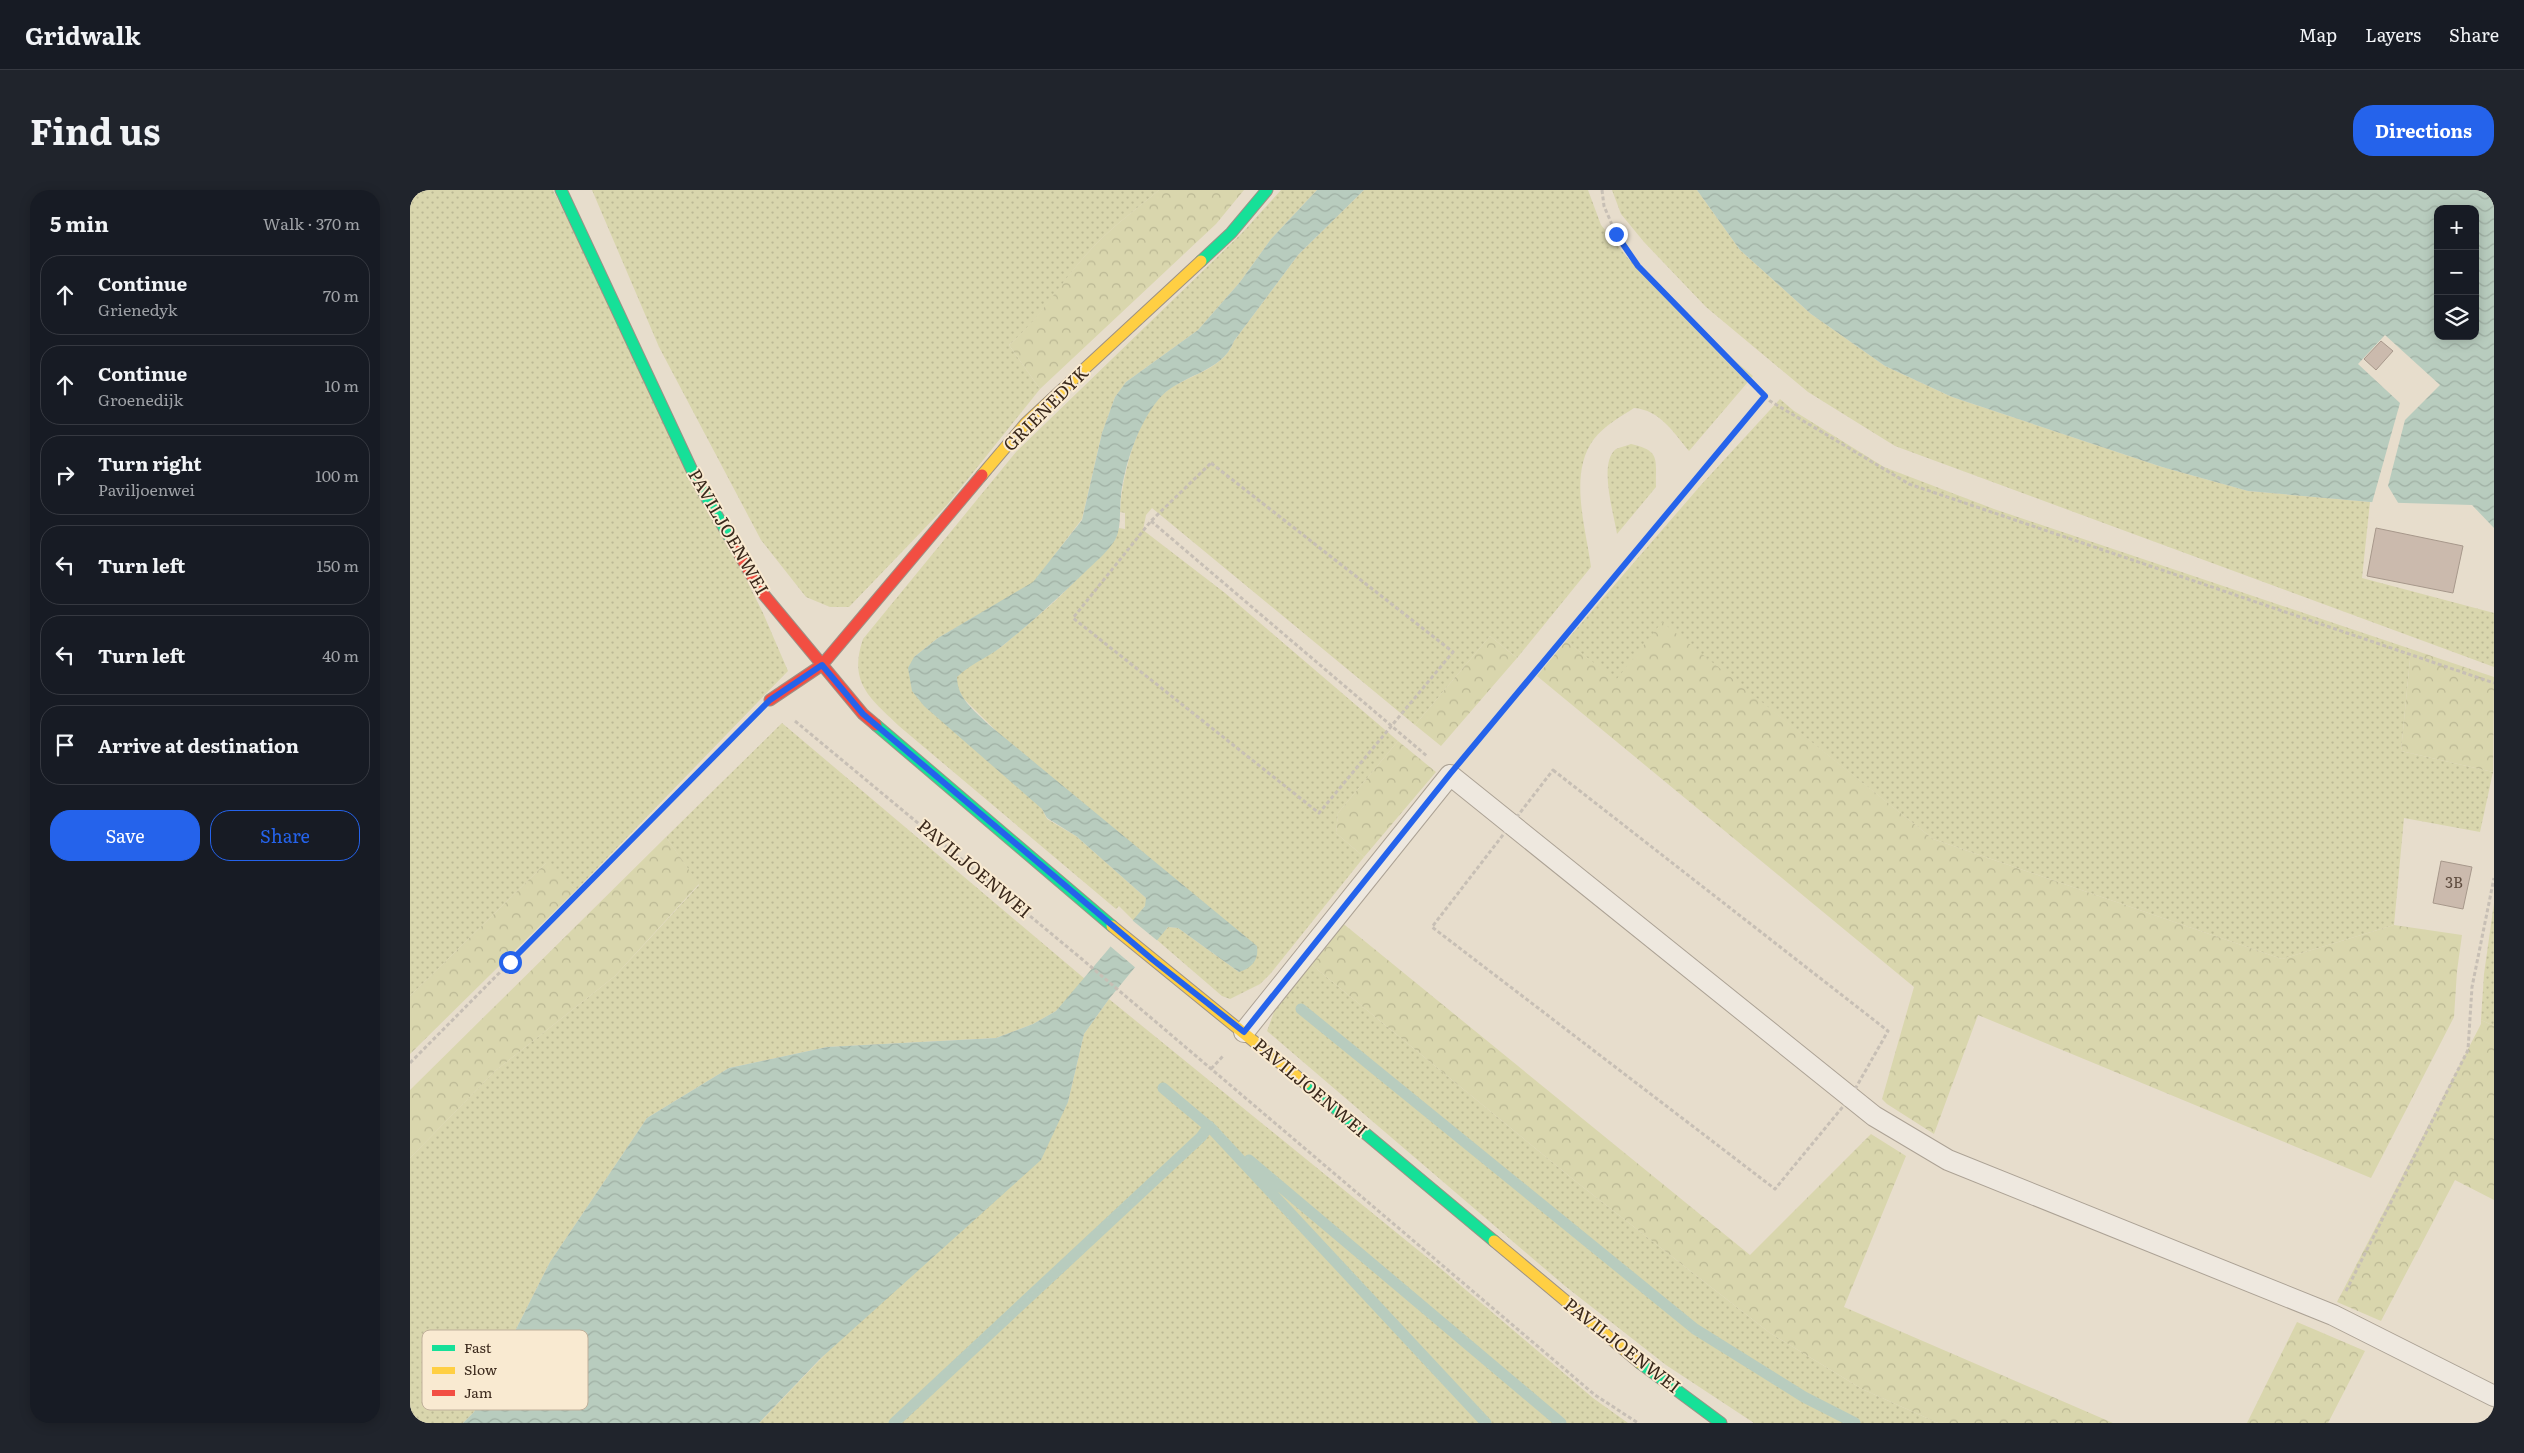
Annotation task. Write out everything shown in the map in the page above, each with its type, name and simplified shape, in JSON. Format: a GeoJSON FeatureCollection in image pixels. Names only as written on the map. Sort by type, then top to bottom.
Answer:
{"type":"FeatureCollection","features":[{"type":"Feature","properties":{"kind":"street","name":"PAVILJOENWEI"},"geometry":{"type":"LineString","coordinates":[[561,190],[697,481],[760,590],[863,714],[1153,960],[1244,1032],[1633,1358],[1721,1423]]}},
{"type":"Feature","properties":{"kind":"street","name":"GRIENEDYK"},"geometry":{"type":"LineString","coordinates":[[770,700],[822,665],[1026,423],[1231,233],[1267,190]]}},
{"type":"Feature","properties":{"kind":"lane"},"geometry":{"type":"LineString","coordinates":[[1244,1032],[1450,774],[1874,1116],[1948,1160],[2333,1316],[2494,1396]]}},
{"type":"Feature","properties":{"kind":"path"},"geometry":{"type":"LineString","coordinates":[[1602,190],[1604,206],[1616,234],[1638,266],[1770,401],[1909,484],[2494,684]]}},
{"type":"Feature","properties":{"kind":"path"},"geometry":{"type":"LineString","coordinates":[[1151,521],[1391,728],[1450,774],[1765,396]]}},
{"type":"Feature","properties":{"kind":"path"},"geometry":{"type":"LineString","coordinates":[[1211,463],[1452,652],[1391,728],[1319,812],[1073,618],[1151,521],[1211,463]]}},
{"type":"Feature","properties":{"kind":"path"},"geometry":{"type":"LineString","coordinates":[[410,1063],[770,700]]}},
{"type":"Feature","properties":{"kind":"path","name":"PAVILJOENWEI"},"geometry":{"type":"LineString","coordinates":[[770,700],[1083,960],[1595,1394],[1638,1423]]}},
{"type":"Feature","properties":{"kind":"path"},"geometry":{"type":"LineString","coordinates":[[2333,1316],[2468,1050],[2472,987],[2494,878]]}},
{"type":"Feature","properties":{"kind":"green space"},"geometry":{"type":"Polygon","coordinates":[[[410,190],[553,190],[763,613],[788,671],[576,890],[546,863],[410,996],[410,190]]]}},
{"type":"Feature","properties":{"kind":"green space"},"geometry":{"type":"Polygon","coordinates":[[[592,190],[1159,190],[1120,222],[1085,255],[1044,308],[1022,334],[1009,345],[1040,389],[947,505],[849,607],[830,607],[806,597],[761,540],[659,347],[592,190]]]}},
{"type":"Feature","properties":{"kind":"green space"},"geometry":{"type":"Polygon","coordinates":[[[1159,190],[1244,190],[1216,224],[1040,389],[1009,345],[1033,321],[1085,255],[1120,222],[1159,190]]]}},
{"type":"Feature","properties":{"kind":"green space"},"geometry":{"type":"Polygon","coordinates":[[[1281,190],[1317,190],[1271,239],[1240,282],[1198,330],[1126,382],[1115,397],[1102,433],[1082,519],[1033,583],[938,638],[914,657],[1042,809],[1047,819],[1076,836],[1146,898],[1147,903],[1134,921],[1119,906],[1116,909],[879,707],[864,688],[860,678],[858,667],[859,654],[863,639],[1016,452],[1242,233],[1281,190]]]}},
{"type":"Feature","properties":{"kind":"green space"},"geometry":{"type":"Polygon","coordinates":[[[1364,190],[1588,190],[1601,225],[1627,257],[1690,323],[1753,376],[1689,451],[1659,417],[1634,408],[1612,422],[1598,434],[1586,453],[1580,484],[1591,567],[1517,658],[1490,636],[1415,725],[1152,508],[1146,515],[1143,530],[1225,593],[1398,741],[1338,813],[1336,833],[1364,857],[1271,973],[1260,984],[1230,999],[1222,996],[1157,940],[1168,927],[1178,928],[1239,972],[963,698],[957,687],[957,676],[966,668],[1000,648],[1053,603],[1109,548],[1119,528],[1125,529],[1125,513],[1120,512],[1128,464],[1140,429],[1157,400],[1177,384],[1215,365],[1223,358],[1298,255],[1364,190]]]}},
{"type":"Feature","properties":{"kind":"green space"},"geometry":{"type":"Polygon","coordinates":[[[1612,190],[1697,190],[1740,250],[1811,314],[1885,366],[1952,397],[2162,467],[2248,491],[2370,502],[2362,578],[2494,613],[2494,667],[1895,446],[1808,392],[1706,307],[1644,242],[1621,214],[1612,190]]]}},
{"type":"Feature","properties":{"kind":"green space"},"geometry":{"type":"Polygon","coordinates":[[[1780,399],[1794,411],[1884,467],[1994,509],[2411,649],[2401,751],[2493,772],[2480,832],[2404,818],[2394,925],[2282,959],[1933,839],[1662,623],[1616,681],[1566,641],[1701,485],[1780,399]]]}},
{"type":"Feature","properties":{"kind":"green space"},"geometry":{"type":"Polygon","coordinates":[[[1631,444],[1648,450],[1655,458],[1656,487],[1617,534],[1609,489],[1608,465],[1616,449],[1631,444]]]}},
{"type":"Feature","properties":{"kind":"green space"},"geometry":{"type":"Polygon","coordinates":[[[1662,622],[1933,839],[2282,959],[2394,925],[2462,935],[2454,1017],[2371,1178],[1978,1015],[1934,1134],[1887,1104],[1882,1099],[1914,987],[1537,676],[1566,641],[1616,680],[1662,622]]]}},
{"type":"Feature","properties":{"kind":"green space"},"geometry":{"type":"Polygon","coordinates":[[[1490,636],[1517,658],[1441,746],[1415,725],[1490,636]]]}},
{"type":"Feature","properties":{"kind":"green space"},"geometry":{"type":"Polygon","coordinates":[[[2411,649],[2494,677],[2493,772],[2401,751],[2411,649]]]}},
{"type":"Feature","properties":{"kind":"green space"},"geometry":{"type":"Polygon","coordinates":[[[782,723],[1085,979],[1056,1011],[1033,1024],[996,1038],[827,1047],[729,1068],[647,1118],[550,1262],[516,1330],[422,1330],[422,1410],[475,1410],[463,1423],[410,1423],[410,1158],[495,1071],[615,976],[699,885],[666,837],[782,723]]]}},
{"type":"Feature","properties":{"kind":"green space"},"geometry":{"type":"Polygon","coordinates":[[[1398,741],[1436,772],[1364,857],[1336,833],[1338,813],[1398,741]]]}},
{"type":"Feature","properties":{"kind":"green space"},"geometry":{"type":"Polygon","coordinates":[[[666,837],[699,884],[615,976],[495,1071],[410,1158],[410,1090],[666,837]]]}},
{"type":"Feature","properties":{"kind":"green space"},"geometry":{"type":"Polygon","coordinates":[[[547,862],[576,890],[410,1054],[410,996],[547,862]]]}},
{"type":"Feature","properties":{"kind":"green space"},"geometry":{"type":"Polygon","coordinates":[[[2494,903],[2494,1026],[2481,1020],[2484,974],[2494,903]]]}},
{"type":"Feature","properties":{"kind":"green space"},"geometry":{"type":"Polygon","coordinates":[[[1340,921],[1750,1255],[1871,1134],[1906,1156],[1844,1307],[2113,1423],[1938,1423],[1862,1389],[1770,1333],[1579,1184],[1307,961],[1340,921]]]}},
{"type":"Feature","properties":{"kind":"green space"},"geometry":{"type":"Polygon","coordinates":[[[1307,961],[1579,1184],[1770,1333],[1862,1389],[1938,1423],[1754,1423],[1666,1365],[1565,1286],[1267,1031],[1281,993],[1307,961]]]}},
{"type":"Feature","properties":{"kind":"green space"},"geometry":{"type":"Polygon","coordinates":[[[1109,999],[1440,1268],[1593,1398],[1628,1423],[759,1423],[1068,1102],[1084,1034],[1109,999]]]}},
{"type":"Feature","properties":{"kind":"green space"},"geometry":{"type":"Polygon","coordinates":[[[2481,1020],[2494,1026],[2494,1200],[2455,1180],[2381,1321],[2337,1302],[2481,1024],[2481,1020]]]}},
{"type":"Feature","properties":{"kind":"green space"},"geometry":{"type":"Polygon","coordinates":[[[2297,1322],[2365,1351],[2328,1423],[2247,1423],[2297,1322]]]}},
{"type":"Feature","properties":{"kind":"water"},"geometry":{"type":"Polygon","coordinates":[[[1317,190],[1364,190],[1298,255],[1234,341],[1228,352],[1210,367],[1177,384],[1158,400],[1144,421],[1129,457],[1121,495],[1119,530],[1115,540],[1108,549],[1064,592],[1022,629],[996,651],[967,668],[957,677],[963,697],[972,709],[988,724],[1257,946],[1257,955],[1254,963],[1239,972],[1178,928],[1168,927],[1109,999],[1084,1034],[1068,1102],[1041,1160],[820,1359],[759,1423],[463,1423],[475,1410],[588,1410],[588,1330],[516,1330],[550,1262],[647,1118],[729,1068],[827,1047],[996,1038],[1033,1024],[1056,1011],[1145,906],[1146,898],[1076,836],[1047,818],[1042,809],[924,706],[912,691],[908,668],[914,657],[938,638],[1033,582],[1082,520],[1102,433],[1115,397],[1126,382],[1198,330],[1240,282],[1271,239],[1317,190]]]}},
{"type":"Feature","properties":{"kind":"water"},"geometry":{"type":"Polygon","coordinates":[[[1697,190],[2494,190],[2494,528],[2472,505],[2370,502],[2248,491],[2162,467],[1952,397],[1885,366],[1811,314],[1740,250],[1697,190]]]}},
{"type":"Feature","properties":{"kind":"pier"},"geometry":{"type":"Polygon","coordinates":[[[2385,335],[2440,385],[2405,420],[2388,486],[2400,506],[2372,503],[2400,403],[2358,364],[2385,335]]]}},
{"type":"Feature","properties":{"kind":"pier"},"geometry":{"type":"Polygon","coordinates":[[[1132,920],[1159,942],[1137,969],[1110,946],[1132,920]]]}},
{"type":"Feature","properties":{"kind":"building"},"geometry":{"type":"Polygon","coordinates":[[[2381,341],[2393,351],[2376,370],[2364,359],[2381,341]]]}},
{"type":"Feature","properties":{"kind":"building"},"geometry":{"type":"Polygon","coordinates":[[[2376,528],[2463,546],[2453,593],[2367,576],[2376,528]]]}},
{"type":"Feature","properties":{"kind":"building"},"geometry":{"type":"Polygon","coordinates":[[[2441,861],[2472,867],[2463,909],[2433,903],[2441,861]]]}},
{"type":"Feature","properties":{"kind":"waterway"},"geometry":{"type":"LineString","coordinates":[[1301,1009],[1695,1329],[1804,1397],[1855,1423]]}},
{"type":"Feature","properties":{"kind":"waterway"},"geometry":{"type":"LineString","coordinates":[[1163,1088],[1213,1130]]}},
{"type":"Feature","properties":{"kind":"waterway"},"geometry":{"type":"LineString","coordinates":[[894,1423],[1201,1137],[1209,1126],[1486,1423]]}},
{"type":"Feature","properties":{"kind":"waterway"},"geometry":{"type":"LineString","coordinates":[[1249,1160],[1561,1423]]}},
{"type":"Feature","properties":{"kind":"traffic: fast"},"geometry":{"type":"LineString","coordinates":[[561,190],[697,481],[734,545]]}},
{"type":"Feature","properties":{"kind":"traffic: fast"},"geometry":{"type":"LineString","coordinates":[[1201,261],[1231,233],[1267,190]]}},
{"type":"Feature","properties":{"kind":"traffic: fast"},"geometry":{"type":"LineString","coordinates":[[876,725],[1112,926]]}},
{"type":"Feature","properties":{"kind":"traffic: fast"},"geometry":{"type":"LineString","coordinates":[[1305,1083],[1494,1241]]}},
{"type":"Feature","properties":{"kind":"traffic: fast"},"geometry":{"type":"LineString","coordinates":[[1640,1363],[1721,1423]]}},
{"type":"Feature","properties":{"kind":"traffic: slow"},"geometry":{"type":"LineString","coordinates":[[982,475],[1026,423],[1201,261]]}},
{"type":"Feature","properties":{"kind":"traffic: slow"},"geometry":{"type":"LineString","coordinates":[[1112,926],[1305,1083]]}},
{"type":"Feature","properties":{"kind":"traffic: slow"},"geometry":{"type":"LineString","coordinates":[[1494,1241],[1640,1363]]}},
{"type":"Feature","properties":{"kind":"traffic: jam"},"geometry":{"type":"LineString","coordinates":[[770,700],[822,665],[982,475]]}},
{"type":"Feature","properties":{"kind":"traffic: jam"},"geometry":{"type":"LineString","coordinates":[[734,545],[760,590],[863,714],[876,725]]}},
{"type":"Feature","properties":{"kind":"route"},"geometry":{"type":"LineString","coordinates":[[510,962],[770,700],[822,665],[863,714],[1153,960],[1244,1032],[1450,774],[1765,396],[1638,266],[1616,234]]}}]}
